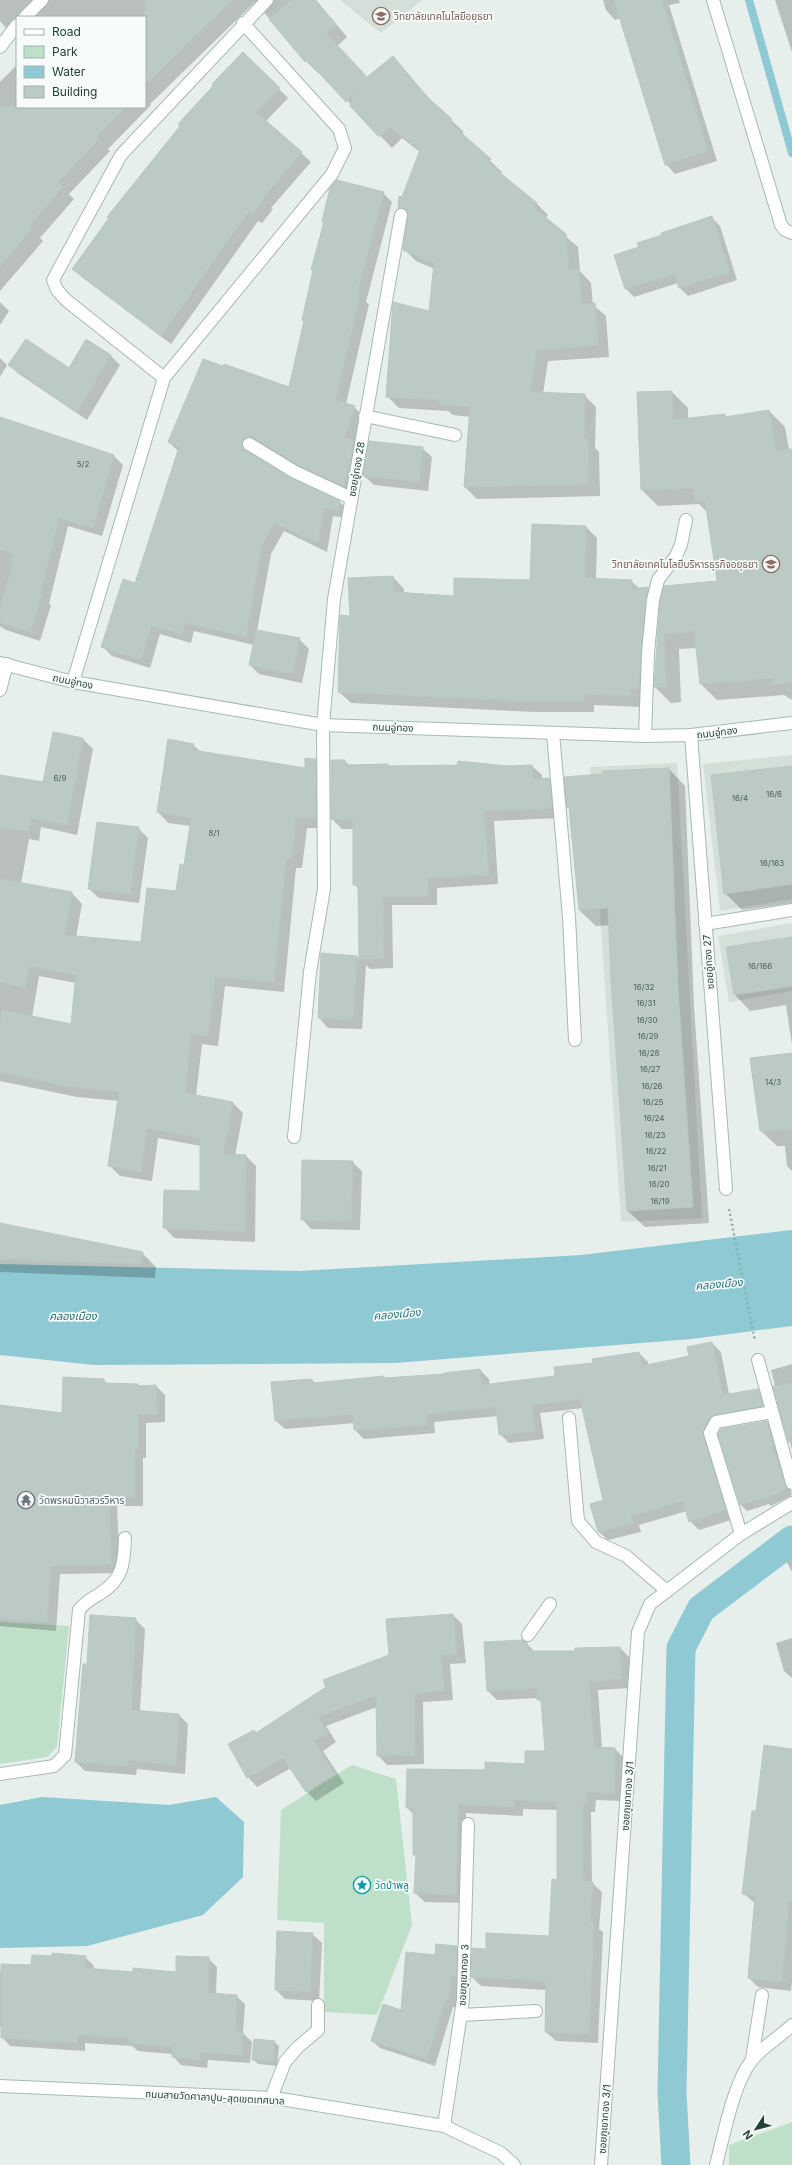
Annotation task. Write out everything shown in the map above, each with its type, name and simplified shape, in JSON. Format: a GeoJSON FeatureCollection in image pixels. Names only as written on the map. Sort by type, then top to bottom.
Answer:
{"type":"FeatureCollection","features":[{"type":"Feature","properties":{"kind":"street"},"geometry":{"type":"LineString","coordinates":[[26,16],[42,0]]}},
{"type":"Feature","properties":{"kind":"street"},"geometry":{"type":"LineString","coordinates":[[164,378],[66,300],[57,290],[53,280],[120,155],[243,23],[267,0]]}},
{"type":"Feature","properties":{"kind":"street"},"geometry":{"type":"LineString","coordinates":[[713,0],[781,225],[785,230],[792,233]]}},
{"type":"Feature","properties":{"kind":"street"},"geometry":{"type":"LineString","coordinates":[[73,682],[164,378],[332,174],[345,148],[339,129],[243,23]]}},
{"type":"Feature","properties":{"kind":"street"},"geometry":{"type":"LineString","coordinates":[[0,47],[16,26]]}},
{"type":"Feature","properties":{"kind":"street","name":"ซอยอู่ทอง 28"},"geometry":{"type":"LineString","coordinates":[[294,1137],[310,972],[324,889],[323,724],[334,599],[401,215]]}},
{"type":"Feature","properties":{"kind":"street"},"geometry":{"type":"LineString","coordinates":[[365,416],[454,435]]}},
{"type":"Feature","properties":{"kind":"street"},"geometry":{"type":"LineString","coordinates":[[249,444],[295,472],[351,498]]}},
{"type":"Feature","properties":{"kind":"street"},"geometry":{"type":"LineString","coordinates":[[644,736],[648,653],[654,593],[658,580],[678,551],[686,520]]}},
{"type":"Feature","properties":{"kind":"street"},"geometry":{"type":"LineString","coordinates":[[0,690],[4,663]]}},
{"type":"Feature","properties":{"kind":"street","name":"ถนนอู่ทอง"},"geometry":{"type":"LineString","coordinates":[[4,663],[73,682],[323,724],[644,736],[691,735],[792,723]]}},
{"type":"Feature","properties":{"kind":"street"},"geometry":{"type":"LineString","coordinates":[[553,733],[569,917],[575,1040]]}},
{"type":"Feature","properties":{"kind":"street","name":"ซอยอู่ทอง 27"},"geometry":{"type":"LineString","coordinates":[[691,735],[726,1190]]}},
{"type":"Feature","properties":{"kind":"street"},"geometry":{"type":"LineString","coordinates":[[705,924],[792,910]]}},
{"type":"Feature","properties":{"kind":"street"},"geometry":{"type":"LineString","coordinates":[[758,1360],[792,1482]]}},
{"type":"Feature","properties":{"kind":"street"},"geometry":{"type":"LineString","coordinates":[[741,1534],[710,1433],[716,1422],[772,1412]]}},
{"type":"Feature","properties":{"kind":"street"},"geometry":{"type":"LineString","coordinates":[[569,1418],[578,1521],[596,1542],[626,1556],[667,1591]]}},
{"type":"Feature","properties":{"kind":"street","name":"ซอยภูเขาทอง 3/1"},"geometry":{"type":"LineString","coordinates":[[601,2165],[638,1632],[650,1604],[741,1534],[792,1503]]}},
{"type":"Feature","properties":{"kind":"street"},"geometry":{"type":"LineString","coordinates":[[0,1774],[54,1766],[65,1755],[79,1610],[86,1601],[102,1592],[116,1580],[123,1568],[125,1538]]}},
{"type":"Feature","properties":{"kind":"street"},"geometry":{"type":"LineString","coordinates":[[528,1635],[550,1604]]}},
{"type":"Feature","properties":{"kind":"street","name":"ซอยภูเขาทอง 3"},"geometry":{"type":"LineString","coordinates":[[444,2126],[463,2000],[468,1824]]}},
{"type":"Feature","properties":{"kind":"street"},"geometry":{"type":"LineString","coordinates":[[716,2165],[740,2081],[752,2059],[762,1995]]}},
{"type":"Feature","properties":{"kind":"street"},"geometry":{"type":"LineString","coordinates":[[271,2098],[285,2062],[297,2048],[318,2030],[318,2005]]}},
{"type":"Feature","properties":{"kind":"street"},"geometry":{"type":"LineString","coordinates":[[461,2015],[536,2011]]}},
{"type":"Feature","properties":{"kind":"street"},"geometry":{"type":"LineString","coordinates":[[752,2059],[792,2025]]}},
{"type":"Feature","properties":{"kind":"street","name":"ถนนสายวัดศาลาปูน-สุดเขตเทศบาล"},"geometry":{"type":"LineString","coordinates":[[0,2086],[271,2098],[444,2126],[501,2153],[514,2165]]}},
{"type":"Feature","properties":{"kind":"path"},"geometry":{"type":"LineString","coordinates":[[726,1190],[758,1360]]}},
{"type":"Feature","properties":{"kind":"shaded area","name":"วิทยาลัยเทคโนโลยีอยุธยา"},"geometry":{"type":"Polygon","coordinates":[[[340,0],[422,0],[381,33],[340,0]]]}},
{"type":"Feature","properties":{"kind":"shaded area"},"geometry":{"type":"Polygon","coordinates":[[[792,755],[792,899],[720,911],[703,764],[792,755]]]}},
{"type":"Feature","properties":{"kind":"shaded area"},"geometry":{"type":"Polygon","coordinates":[[[677,763],[702,1218],[621,1222],[590,767],[677,763]]]}},
{"type":"Feature","properties":{"kind":"shaded area"},"geometry":{"type":"Polygon","coordinates":[[[792,923],[792,991],[729,1002],[718,936],[792,923]]]}},
{"type":"Feature","properties":{"kind":"green space"},"geometry":{"type":"Polygon","coordinates":[[[0,1622],[69,1626],[57,1747],[47,1757],[0,1764],[0,1622]]]}},
{"type":"Feature","properties":{"kind":"green space"},"geometry":{"type":"Polygon","coordinates":[[[352,1765],[396,1779],[412,1925],[377,2015],[324,2012],[324,1923],[277,1920],[281,1810],[352,1765]]]}},
{"type":"Feature","properties":{"kind":"green space"},"geometry":{"type":"Polygon","coordinates":[[[792,2122],[792,2165],[729,2165],[729,2145],[792,2122]]]}},
{"type":"Feature","properties":{"kind":"water","name":"คลองเมือง"},"geometry":{"type":"Polygon","coordinates":[[[792,1230],[792,1326],[691,1339],[395,1363],[94,1365],[0,1355],[0,1264],[299,1271],[581,1255],[792,1230]]]}},
{"type":"Feature","properties":{"kind":"water"},"geometry":{"type":"Polygon","coordinates":[[[42,1797],[169,1805],[216,1797],[244,1822],[243,1877],[203,1915],[87,1946],[0,1948],[0,1805],[42,1797]]]}},
{"type":"Feature","properties":{"kind":"building"},"geometry":{"type":"Polygon","coordinates":[[[145,0],[232,0],[146,84],[145,0]]]}},
{"type":"Feature","properties":{"kind":"building"},"geometry":{"type":"Polygon","coordinates":[[[291,0],[315,0],[336,24],[326,33],[367,77],[393,56],[428,98],[452,119],[450,123],[491,159],[488,163],[537,203],[533,207],[566,234],[569,270],[579,270],[582,304],[595,303],[598,345],[537,350],[530,392],[585,394],[584,439],[588,439],[589,484],[464,487],[470,407],[440,404],[440,400],[386,397],[393,302],[429,311],[434,263],[403,250],[408,213],[405,209],[398,208],[399,196],[402,197],[420,150],[390,127],[379,137],[350,106],[354,92],[346,102],[307,60],[305,62],[269,19],[291,0]]]}},
{"type":"Feature","properties":{"kind":"building"},"geometry":{"type":"Polygon","coordinates":[[[614,0],[662,0],[708,151],[665,165],[614,0]]]}},
{"type":"Feature","properties":{"kind":"building"},"geometry":{"type":"Polygon","coordinates":[[[243,52],[280,88],[256,112],[302,152],[263,198],[264,199],[252,214],[248,212],[161,336],[72,269],[109,218],[107,217],[180,126],[178,124],[213,86],[212,84],[243,52]]]}},
{"type":"Feature","properties":{"kind":"building"},"geometry":{"type":"Polygon","coordinates":[[[0,107],[125,108],[97,136],[99,139],[58,182],[63,187],[29,226],[32,229],[0,266],[0,107]]]}},
{"type":"Feature","properties":{"kind":"building"},"geometry":{"type":"Polygon","coordinates":[[[337,180],[384,192],[357,293],[360,294],[336,400],[355,406],[344,438],[354,439],[348,475],[346,475],[344,486],[299,465],[253,437],[245,438],[242,444],[245,450],[291,478],[340,501],[338,509],[324,508],[318,543],[274,523],[262,545],[246,637],[185,623],[182,634],[151,626],[141,660],[101,647],[123,579],[135,583],[179,447],[168,442],[203,359],[223,366],[224,364],[289,387],[304,321],[302,320],[313,270],[311,270],[324,222],[322,221],[330,188],[337,180]]]}},
{"type":"Feature","properties":{"kind":"building"},"geometry":{"type":"Polygon","coordinates":[[[712,216],[730,272],[679,288],[674,274],[625,289],[614,255],[639,247],[637,243],[662,235],[661,233],[712,216]]]}},
{"type":"Feature","properties":{"kind":"building"},"geometry":{"type":"Polygon","coordinates":[[[26,339],[69,368],[86,339],[111,355],[77,412],[8,365],[26,339]]]}},
{"type":"Feature","properties":{"kind":"building"},"geometry":{"type":"Polygon","coordinates":[[[672,391],[673,420],[725,414],[725,417],[769,410],[776,451],[792,449],[792,682],[773,685],[772,678],[700,684],[694,631],[664,634],[666,687],[654,687],[660,601],[664,586],[717,581],[705,500],[695,501],[693,488],[641,490],[637,392],[672,391]]]}},
{"type":"Feature","properties":{"kind":"building"},"geometry":{"type":"Polygon","coordinates":[[[0,417],[114,455],[93,528],[59,518],[40,595],[42,595],[31,632],[0,623],[0,607],[13,564],[11,564],[13,553],[0,550],[0,417]]]}},
{"type":"Feature","properties":{"kind":"building"},"geometry":{"type":"Polygon","coordinates":[[[369,441],[423,447],[419,482],[363,476],[369,441]]]}},
{"type":"Feature","properties":{"kind":"building"},"geometry":{"type":"Polygon","coordinates":[[[532,524],[586,526],[585,578],[632,580],[632,589],[648,587],[641,652],[639,688],[630,689],[630,696],[583,694],[583,701],[523,701],[338,692],[340,615],[350,616],[348,578],[393,576],[394,592],[454,596],[454,578],[530,580],[532,524]]]}},
{"type":"Feature","properties":{"kind":"building"},"geometry":{"type":"Polygon","coordinates":[[[256,630],[300,638],[293,674],[249,665],[256,630]]]}},
{"type":"Feature","properties":{"kind":"building"},"geometry":{"type":"Polygon","coordinates":[[[53,732],[83,738],[67,825],[31,818],[29,831],[0,827],[0,775],[43,782],[53,732]]]}},
{"type":"Feature","properties":{"kind":"building"},"geometry":{"type":"Polygon","coordinates":[[[168,739],[194,744],[193,750],[305,768],[305,758],[316,759],[316,818],[296,817],[292,858],[286,858],[274,982],[215,976],[208,1036],[191,1034],[185,1093],[233,1102],[223,1154],[246,1155],[245,1232],[163,1228],[164,1190],[200,1191],[200,1138],[147,1128],[141,1172],[108,1166],[119,1092],[66,1086],[0,1072],[0,1022],[2,1010],[71,1024],[76,975],[29,966],[25,988],[0,982],[0,879],[72,892],[65,935],[141,942],[147,888],[176,891],[180,864],[184,865],[191,818],[157,812],[168,739]]]}},
{"type":"Feature","properties":{"kind":"building"},"geometry":{"type":"Polygon","coordinates":[[[331,760],[345,760],[345,765],[457,765],[458,761],[508,766],[532,765],[533,779],[549,778],[552,808],[484,811],[489,875],[427,878],[428,896],[383,896],[384,959],[359,959],[358,885],[353,885],[353,820],[331,819],[331,760]]]}},
{"type":"Feature","properties":{"kind":"building"},"geometry":{"type":"Polygon","coordinates":[[[792,766],[792,884],[724,894],[711,775],[792,766]]]}},
{"type":"Feature","properties":{"kind":"building"},"geometry":{"type":"Polygon","coordinates":[[[669,768],[678,989],[693,1207],[627,1211],[611,981],[608,908],[579,910],[569,807],[567,808],[564,777],[602,774],[602,771],[669,768]]]}},
{"type":"Feature","properties":{"kind":"building"},"geometry":{"type":"Polygon","coordinates":[[[97,822],[139,827],[130,894],[88,889],[97,822]]]}},
{"type":"Feature","properties":{"kind":"building"},"geometry":{"type":"Polygon","coordinates":[[[792,937],[792,986],[734,995],[726,947],[792,937]]]}},
{"type":"Feature","properties":{"kind":"building"},"geometry":{"type":"Polygon","coordinates":[[[321,953],[357,956],[353,1020],[318,1018],[321,953]]]}},
{"type":"Feature","properties":{"kind":"building"},"geometry":{"type":"Polygon","coordinates":[[[792,1053],[792,1129],[760,1131],[750,1058],[792,1053]]]}},
{"type":"Feature","properties":{"kind":"building"},"geometry":{"type":"Polygon","coordinates":[[[302,1160],[353,1161],[351,1221],[301,1220],[302,1160]]]}},
{"type":"Feature","properties":{"kind":"building"},"geometry":{"type":"Polygon","coordinates":[[[0,1223],[143,1252],[141,1264],[0,1259],[0,1223]]]}},
{"type":"Feature","properties":{"kind":"building"},"geometry":{"type":"Polygon","coordinates":[[[712,1342],[723,1395],[758,1389],[763,1406],[715,1415],[709,1418],[703,1435],[726,1510],[689,1522],[683,1501],[631,1516],[633,1523],[598,1532],[590,1504],[603,1500],[580,1399],[532,1405],[535,1431],[499,1435],[496,1407],[426,1414],[427,1425],[354,1430],[353,1414],[275,1421],[271,1382],[312,1379],[313,1383],[384,1376],[384,1378],[444,1374],[480,1369],[482,1385],[555,1376],[554,1367],[593,1363],[592,1359],[639,1352],[642,1366],[689,1356],[687,1347],[712,1342]]]}},
{"type":"Feature","properties":{"kind":"building"},"geometry":{"type":"Polygon","coordinates":[[[63,1377],[104,1379],[104,1383],[138,1384],[138,1386],[156,1385],[157,1414],[138,1414],[138,1449],[135,1449],[135,1497],[109,1497],[111,1564],[51,1566],[47,1622],[0,1618],[0,1405],[62,1413],[63,1377]]]}},
{"type":"Feature","properties":{"kind":"building"},"geometry":{"type":"Polygon","coordinates":[[[792,1383],[792,1441],[788,1442],[773,1386],[792,1383]]]}},
{"type":"Feature","properties":{"kind":"building"},"geometry":{"type":"Polygon","coordinates":[[[767,1421],[774,1446],[771,1447],[787,1488],[764,1500],[763,1498],[740,1505],[718,1434],[721,1429],[767,1421]]]}},
{"type":"Feature","properties":{"kind":"building"},"geometry":{"type":"Polygon","coordinates":[[[453,1614],[457,1654],[441,1655],[444,1691],[414,1693],[415,1755],[377,1756],[376,1695],[318,1717],[328,1733],[314,1741],[335,1774],[306,1792],[283,1758],[247,1778],[228,1744],[254,1730],[256,1733],[326,1687],[323,1680],[389,1655],[386,1619],[453,1614]]]}},
{"type":"Feature","properties":{"kind":"building"},"geometry":{"type":"Polygon","coordinates":[[[90,1615],[136,1618],[131,1710],[179,1714],[176,1765],[128,1760],[127,1766],[75,1762],[83,1664],[87,1664],[90,1615]]]}},
{"type":"Feature","properties":{"kind":"building"},"geometry":{"type":"Polygon","coordinates":[[[523,1640],[527,1642],[527,1651],[575,1651],[575,1648],[620,1647],[622,1679],[589,1681],[594,1747],[615,1748],[614,1793],[587,1792],[586,1803],[583,1803],[583,1881],[593,1882],[590,1922],[594,1922],[589,2034],[545,2032],[546,1981],[471,1977],[472,1948],[486,1949],[486,1933],[549,1936],[552,1879],[557,1880],[557,1802],[514,1800],[514,1807],[458,1804],[456,1895],[414,1893],[416,1855],[413,1855],[413,1808],[406,1808],[407,1769],[485,1770],[485,1762],[525,1764],[525,1751],[545,1751],[541,1700],[537,1700],[537,1688],[487,1691],[484,1642],[523,1640]]]}},
{"type":"Feature","properties":{"kind":"building"},"geometry":{"type":"Polygon","coordinates":[[[764,1745],[792,1749],[792,1901],[789,1901],[782,1982],[748,1978],[755,1896],[742,1894],[752,1811],[756,1811],[764,1745]]]}},
{"type":"Feature","properties":{"kind":"building"},"geometry":{"type":"Polygon","coordinates":[[[277,1931],[313,1933],[310,1992],[275,1990],[277,1931]]]}},
{"type":"Feature","properties":{"kind":"building"},"geometry":{"type":"Polygon","coordinates":[[[436,1944],[457,1946],[456,1976],[451,1976],[449,2000],[445,2000],[427,2059],[371,2041],[383,2004],[401,2010],[406,1952],[435,1955],[436,1944]]]}},
{"type":"Feature","properties":{"kind":"building"},"geometry":{"type":"Polygon","coordinates":[[[52,1953],[86,1956],[85,1968],[133,1972],[133,1968],[176,1972],[176,1956],[209,1957],[208,1993],[237,1995],[235,2032],[243,2032],[242,2055],[200,2052],[199,2060],[172,2057],[173,2047],[128,2043],[129,2038],[77,2035],[77,2043],[1,2038],[1,1964],[31,1965],[32,1955],[52,1956],[52,1953]]]}},
{"type":"Feature","properties":{"kind":"building"},"geometry":{"type":"Polygon","coordinates":[[[254,2039],[275,2041],[273,2062],[252,2060],[254,2039]]]}},
{"type":"Feature","properties":{"kind":"waterway"},"geometry":{"type":"LineString","coordinates":[[749,0],[792,153]]}},
{"type":"Feature","properties":{"kind":"waterway"},"geometry":{"type":"LineString","coordinates":[[676,2165],[672,2093],[681,1648],[701,1609],[792,1540]]}},
{"type":"Feature","properties":{"kind":"place","name":"วิทยาลัยเทคโนโลยีอยุธยา"},"geometry":{"type":"Point","coordinates":[381,16]}},
{"type":"Feature","properties":{"kind":"place","name":"วิทยาลัยเทคโนโลยีบริหารธุรกิจอยุธยา"},"geometry":{"type":"Point","coordinates":[771,564]}},
{"type":"Feature","properties":{"kind":"place","name":"วัดพรหมนิวาสวรวิหาร"},"geometry":{"type":"Point","coordinates":[26,1500]}},
{"type":"Feature","properties":{"kind":"place","name":"วัดป่าพลู"},"geometry":{"type":"Point","coordinates":[362,1885]}}]}
